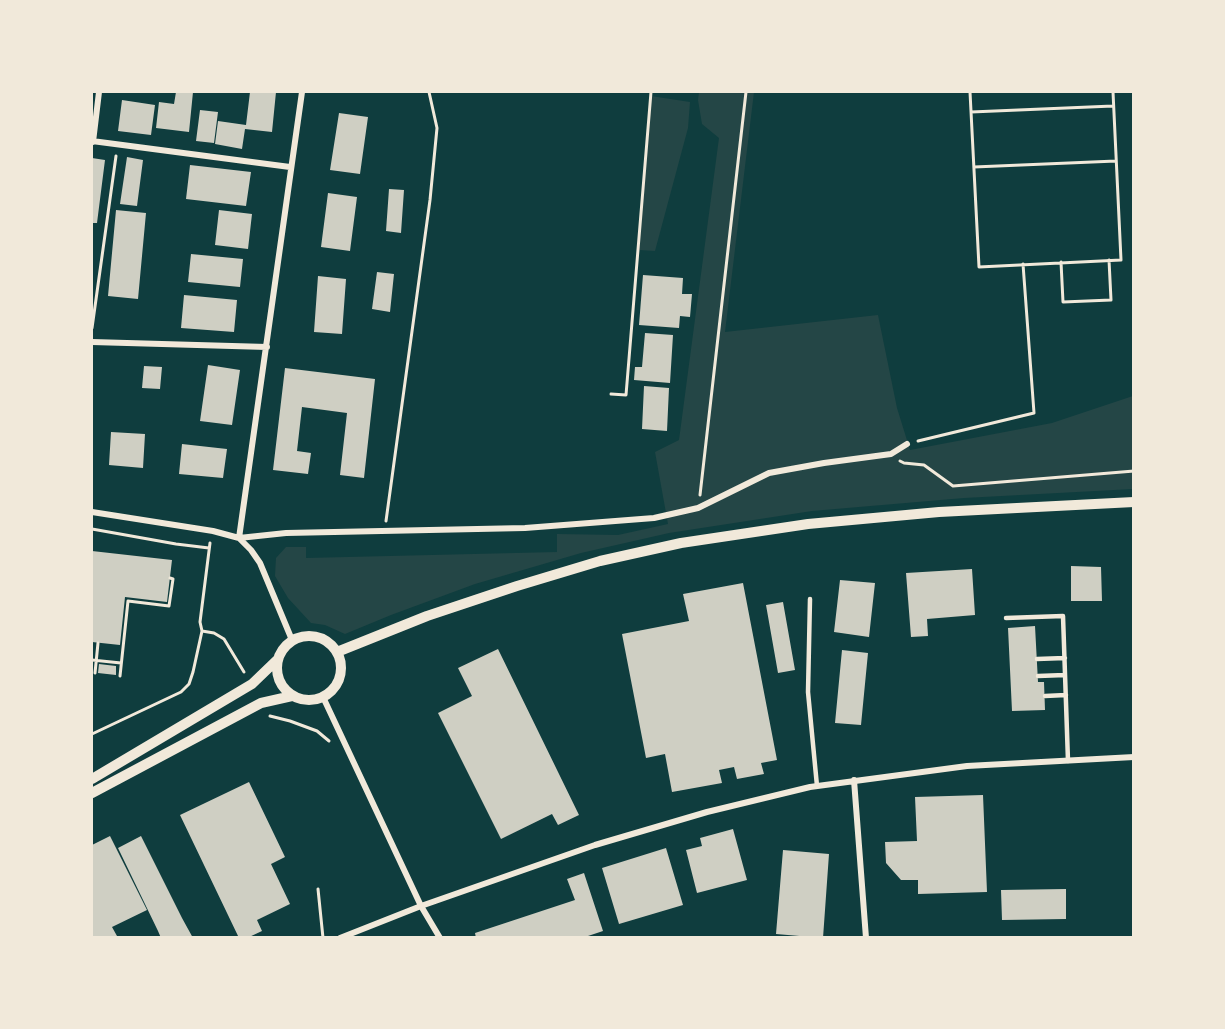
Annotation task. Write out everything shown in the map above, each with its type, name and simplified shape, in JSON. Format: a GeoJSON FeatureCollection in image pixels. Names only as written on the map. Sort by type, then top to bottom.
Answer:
{"type":"FeatureCollection","features":[{"type":"Feature","properties":{"kind":"street"},"geometry":{"type":"LineString","coordinates":[[99,92],[92,142],[290,167]]}},
{"type":"Feature","properties":{"kind":"street"},"geometry":{"type":"LineString","coordinates":[[239,538],[302,92]]}},
{"type":"Feature","properties":{"kind":"street"},"geometry":{"type":"LineString","coordinates":[[92,342],[267,347]]}},
{"type":"Feature","properties":{"kind":"street"},"geometry":{"type":"LineString","coordinates":[[92,512],[213,531],[239,538],[286,533],[536,527],[654,518],[698,508],[770,473],[891,454],[908,444]]}},
{"type":"Feature","properties":{"kind":"street"},"geometry":{"type":"LineString","coordinates":[[338,652],[427,616],[517,586],[600,561],[681,543],[808,524],[939,512],[1134,502]]}},
{"type":"Feature","properties":{"kind":"street"},"geometry":{"type":"LineString","coordinates":[[239,538],[260,563],[292,640]]}},
{"type":"Feature","properties":{"kind":"street"},"geometry":{"type":"LineString","coordinates":[[92,778],[252,684],[278,659],[285,646],[292,640],[300,637],[316,637],[332,644],[338,652],[341,661],[341,676],[335,688],[323,697],[313,700],[292,696],[261,703],[92,793]]}},
{"type":"Feature","properties":{"kind":"street"},"geometry":{"type":"LineString","coordinates":[[278,659],[280,682],[292,696]]}},
{"type":"Feature","properties":{"kind":"street"},"geometry":{"type":"LineString","coordinates":[[323,697],[422,906],[440,938]]}},
{"type":"Feature","properties":{"kind":"street"},"geometry":{"type":"LineString","coordinates":[[340,938],[422,906],[625,836],[706,812],[817,786],[967,766],[1134,757]]}},
{"type":"Feature","properties":{"kind":"street"},"geometry":{"type":"LineString","coordinates":[[854,780],[866,938]]}},
{"type":"Feature","properties":{"kind":"lane"},"geometry":{"type":"LineString","coordinates":[[810,599],[808,692],[817,786]]}},
{"type":"Feature","properties":{"kind":"lane"},"geometry":{"type":"LineString","coordinates":[[1006,618],[1063,616],[1068,761]]}},
{"type":"Feature","properties":{"kind":"lane"},"geometry":{"type":"LineString","coordinates":[[1037,659],[1065,658]]}},
{"type":"Feature","properties":{"kind":"lane"},"geometry":{"type":"LineString","coordinates":[[1038,676],[1065,675]]}},
{"type":"Feature","properties":{"kind":"lane"},"geometry":{"type":"LineString","coordinates":[[1045,696],[1066,695]]}},
{"type":"Feature","properties":{"kind":"path"},"geometry":{"type":"LineString","coordinates":[[385,532],[431,190],[437,128],[429,92]]}},
{"type":"Feature","properties":{"kind":"path"},"geometry":{"type":"LineString","coordinates":[[611,394],[626,395],[651,92]]}},
{"type":"Feature","properties":{"kind":"path"},"geometry":{"type":"LineString","coordinates":[[698,508],[746,92]]}},
{"type":"Feature","properties":{"kind":"path"},"geometry":{"type":"LineString","coordinates":[[970,92],[979,267],[1121,260],[1113,92]]}},
{"type":"Feature","properties":{"kind":"path"},"geometry":{"type":"LineString","coordinates":[[971,112],[1113,106]]}},
{"type":"Feature","properties":{"kind":"path"},"geometry":{"type":"LineString","coordinates":[[92,328],[118,145]]}},
{"type":"Feature","properties":{"kind":"path"},"geometry":{"type":"LineString","coordinates":[[974,167],[1116,161]]}},
{"type":"Feature","properties":{"kind":"path"},"geometry":{"type":"LineString","coordinates":[[1061,262],[1063,302],[1111,300],[1109,260]]}},
{"type":"Feature","properties":{"kind":"path"},"geometry":{"type":"LineString","coordinates":[[908,444],[1034,413],[1023,264]]}},
{"type":"Feature","properties":{"kind":"path"},"geometry":{"type":"LineString","coordinates":[[891,454],[904,463],[924,465],[953,486],[1134,471]]}},
{"type":"Feature","properties":{"kind":"path"},"geometry":{"type":"LineString","coordinates":[[92,529],[178,546],[209,548],[202,631],[194,672],[189,684],[181,692],[92,734]]}},
{"type":"Feature","properties":{"kind":"path"},"geometry":{"type":"LineString","coordinates":[[120,676],[118,670],[121,663],[126,601],[169,606],[173,579],[170,578]]}},
{"type":"Feature","properties":{"kind":"path"},"geometry":{"type":"LineString","coordinates":[[202,631],[214,633],[224,639],[252,684]]}},
{"type":"Feature","properties":{"kind":"path"},"geometry":{"type":"LineString","coordinates":[[95,674],[98,643]]}},
{"type":"Feature","properties":{"kind":"path"},"geometry":{"type":"LineString","coordinates":[[92,660],[121,663]]}},
{"type":"Feature","properties":{"kind":"path"},"geometry":{"type":"LineString","coordinates":[[261,703],[269,716],[317,731],[331,743]]}},
{"type":"Feature","properties":{"kind":"path"},"geometry":{"type":"LineString","coordinates":[[318,889],[322,938]]}},
{"type":"Feature","properties":{"kind":"shaded area"},"geometry":{"type":"Polygon","coordinates":[[[699,92],[754,92],[725,332],[878,315],[897,408],[910,450],[1052,423],[1133,396],[1133,489],[964,498],[812,511],[669,533],[581,553],[475,584],[345,634],[325,625],[311,623],[288,598],[275,576],[276,558],[286,547],[306,547],[306,558],[557,552],[557,534],[618,535],[668,524],[655,452],[679,440],[719,138],[702,124],[699,92]]]}},
{"type":"Feature","properties":{"kind":"shaded area"},"geometry":{"type":"Polygon","coordinates":[[[651,96],[690,102],[688,128],[655,251],[639,250],[651,96]]]}},
{"type":"Feature","properties":{"kind":"building"},"geometry":{"type":"Polygon","coordinates":[[[176,92],[193,92],[189,132],[156,128],[159,102],[174,104],[176,92]]]}},
{"type":"Feature","properties":{"kind":"building"},"geometry":{"type":"Polygon","coordinates":[[[250,92],[276,92],[272,132],[245,129],[242,149],[215,144],[218,121],[246,125],[250,92]]]}},
{"type":"Feature","properties":{"kind":"building"},"geometry":{"type":"Polygon","coordinates":[[[122,100],[155,105],[151,135],[118,131],[122,100]]]}},
{"type":"Feature","properties":{"kind":"building"},"geometry":{"type":"Polygon","coordinates":[[[200,110],[218,112],[214,143],[196,141],[200,110]]]}},
{"type":"Feature","properties":{"kind":"building"},"geometry":{"type":"Polygon","coordinates":[[[339,113],[368,117],[360,174],[330,170],[339,113]]]}},
{"type":"Feature","properties":{"kind":"building"},"geometry":{"type":"Polygon","coordinates":[[[127,157],[143,160],[137,206],[120,204],[127,157]]]}},
{"type":"Feature","properties":{"kind":"building"},"geometry":{"type":"Polygon","coordinates":[[[92,158],[105,160],[97,223],[92,223],[92,158]]]}},
{"type":"Feature","properties":{"kind":"building"},"geometry":{"type":"Polygon","coordinates":[[[190,165],[251,172],[246,206],[186,199],[190,165]]]}},
{"type":"Feature","properties":{"kind":"building"},"geometry":{"type":"Polygon","coordinates":[[[389,189],[404,190],[401,233],[386,231],[389,189]]]}},
{"type":"Feature","properties":{"kind":"building"},"geometry":{"type":"Polygon","coordinates":[[[328,193],[357,197],[350,251],[321,247],[328,193]]]}},
{"type":"Feature","properties":{"kind":"building"},"geometry":{"type":"Polygon","coordinates":[[[116,210],[146,213],[138,299],[108,296],[116,210]]]}},
{"type":"Feature","properties":{"kind":"building"},"geometry":{"type":"Polygon","coordinates":[[[219,210],[252,214],[248,249],[215,245],[219,210]]]}},
{"type":"Feature","properties":{"kind":"building"},"geometry":{"type":"Polygon","coordinates":[[[191,254],[243,259],[240,287],[188,282],[191,254]]]}},
{"type":"Feature","properties":{"kind":"building"},"geometry":{"type":"Polygon","coordinates":[[[377,272],[394,274],[390,312],[372,309],[377,272]]]}},
{"type":"Feature","properties":{"kind":"building"},"geometry":{"type":"Polygon","coordinates":[[[643,275],[683,278],[682,294],[692,294],[690,317],[680,316],[679,328],[639,325],[643,275]]]}},
{"type":"Feature","properties":{"kind":"building"},"geometry":{"type":"Polygon","coordinates":[[[318,276],[346,279],[342,334],[314,332],[318,276]]]}},
{"type":"Feature","properties":{"kind":"building"},"geometry":{"type":"Polygon","coordinates":[[[184,295],[237,300],[234,332],[181,328],[184,295]]]}},
{"type":"Feature","properties":{"kind":"building"},"geometry":{"type":"Polygon","coordinates":[[[645,333],[673,335],[670,383],[634,380],[635,367],[642,367],[645,333]]]}},
{"type":"Feature","properties":{"kind":"building"},"geometry":{"type":"Polygon","coordinates":[[[208,365],[240,370],[232,425],[200,421],[208,365]]]}},
{"type":"Feature","properties":{"kind":"building"},"geometry":{"type":"Polygon","coordinates":[[[144,366],[162,367],[160,389],[142,388],[144,366]]]}},
{"type":"Feature","properties":{"kind":"building"},"geometry":{"type":"Polygon","coordinates":[[[285,368],[375,379],[364,478],[340,475],[347,413],[302,407],[297,451],[311,453],[308,474],[273,470],[285,368]]]}},
{"type":"Feature","properties":{"kind":"building"},"geometry":{"type":"Polygon","coordinates":[[[644,386],[669,388],[667,431],[642,429],[644,386]]]}},
{"type":"Feature","properties":{"kind":"building"},"geometry":{"type":"Polygon","coordinates":[[[111,432],[145,434],[143,468],[109,465],[111,432]]]}},
{"type":"Feature","properties":{"kind":"building"},"geometry":{"type":"Polygon","coordinates":[[[182,444],[227,449],[223,478],[179,474],[182,444]]]}},
{"type":"Feature","properties":{"kind":"building"},"geometry":{"type":"Polygon","coordinates":[[[92,551],[172,560],[167,602],[125,597],[120,645],[92,642],[92,551]]]}},
{"type":"Feature","properties":{"kind":"building"},"geometry":{"type":"Polygon","coordinates":[[[1071,566],[1101,567],[1102,601],[1071,601],[1071,566]]]}},
{"type":"Feature","properties":{"kind":"building"},"geometry":{"type":"Polygon","coordinates":[[[972,569],[975,615],[927,619],[928,636],[911,637],[906,573],[972,569]]]}},
{"type":"Feature","properties":{"kind":"building"},"geometry":{"type":"Polygon","coordinates":[[[840,580],[875,583],[869,637],[834,632],[840,580]]]}},
{"type":"Feature","properties":{"kind":"building"},"geometry":{"type":"Polygon","coordinates":[[[743,583],[777,760],[761,763],[764,774],[737,779],[734,767],[719,770],[722,783],[672,792],[665,754],[646,758],[622,634],[689,621],[683,594],[743,583]]]}},
{"type":"Feature","properties":{"kind":"building"},"geometry":{"type":"Polygon","coordinates":[[[783,602],[795,670],[778,673],[766,605],[783,602]]]}},
{"type":"Feature","properties":{"kind":"building"},"geometry":{"type":"Polygon","coordinates":[[[1035,626],[1038,682],[1044,682],[1045,710],[1012,711],[1008,628],[1035,626]]]}},
{"type":"Feature","properties":{"kind":"building"},"geometry":{"type":"Polygon","coordinates":[[[498,649],[579,815],[558,825],[552,814],[501,839],[438,713],[472,696],[458,668],[498,649]]]}},
{"type":"Feature","properties":{"kind":"building"},"geometry":{"type":"Polygon","coordinates":[[[842,650],[868,653],[861,725],[835,723],[842,650]]]}},
{"type":"Feature","properties":{"kind":"building"},"geometry":{"type":"Polygon","coordinates":[[[99,664],[116,666],[116,675],[98,673],[99,664]]]}},
{"type":"Feature","properties":{"kind":"building"},"geometry":{"type":"Polygon","coordinates":[[[249,782],[285,857],[271,864],[290,904],[257,920],[262,931],[247,938],[239,938],[180,815],[249,782]]]}},
{"type":"Feature","properties":{"kind":"building"},"geometry":{"type":"Polygon","coordinates":[[[983,795],[987,892],[918,894],[918,880],[901,880],[886,863],[885,842],[917,841],[915,797],[983,795]]]}},
{"type":"Feature","properties":{"kind":"building"},"geometry":{"type":"Polygon","coordinates":[[[733,829],[747,880],[697,893],[686,850],[702,846],[700,838],[733,829]]]}},
{"type":"Feature","properties":{"kind":"building"},"geometry":{"type":"Polygon","coordinates":[[[110,836],[147,910],[112,927],[117,936],[92,938],[92,845],[110,836]]]}},
{"type":"Feature","properties":{"kind":"building"},"geometry":{"type":"Polygon","coordinates":[[[141,836],[193,938],[161,938],[118,848],[141,836]]]}},
{"type":"Feature","properties":{"kind":"building"},"geometry":{"type":"Polygon","coordinates":[[[666,848],[683,905],[619,924],[602,868],[666,848]]]}},
{"type":"Feature","properties":{"kind":"building"},"geometry":{"type":"Polygon","coordinates":[[[783,850],[829,854],[823,938],[776,934],[783,850]]]}},
{"type":"Feature","properties":{"kind":"building"},"geometry":{"type":"Polygon","coordinates":[[[584,873],[603,931],[582,938],[476,938],[475,933],[575,900],[567,879],[584,873]]]}},
{"type":"Feature","properties":{"kind":"building"},"geometry":{"type":"Polygon","coordinates":[[[1066,889],[1066,919],[1002,920],[1001,890],[1066,889]]]}}]}
